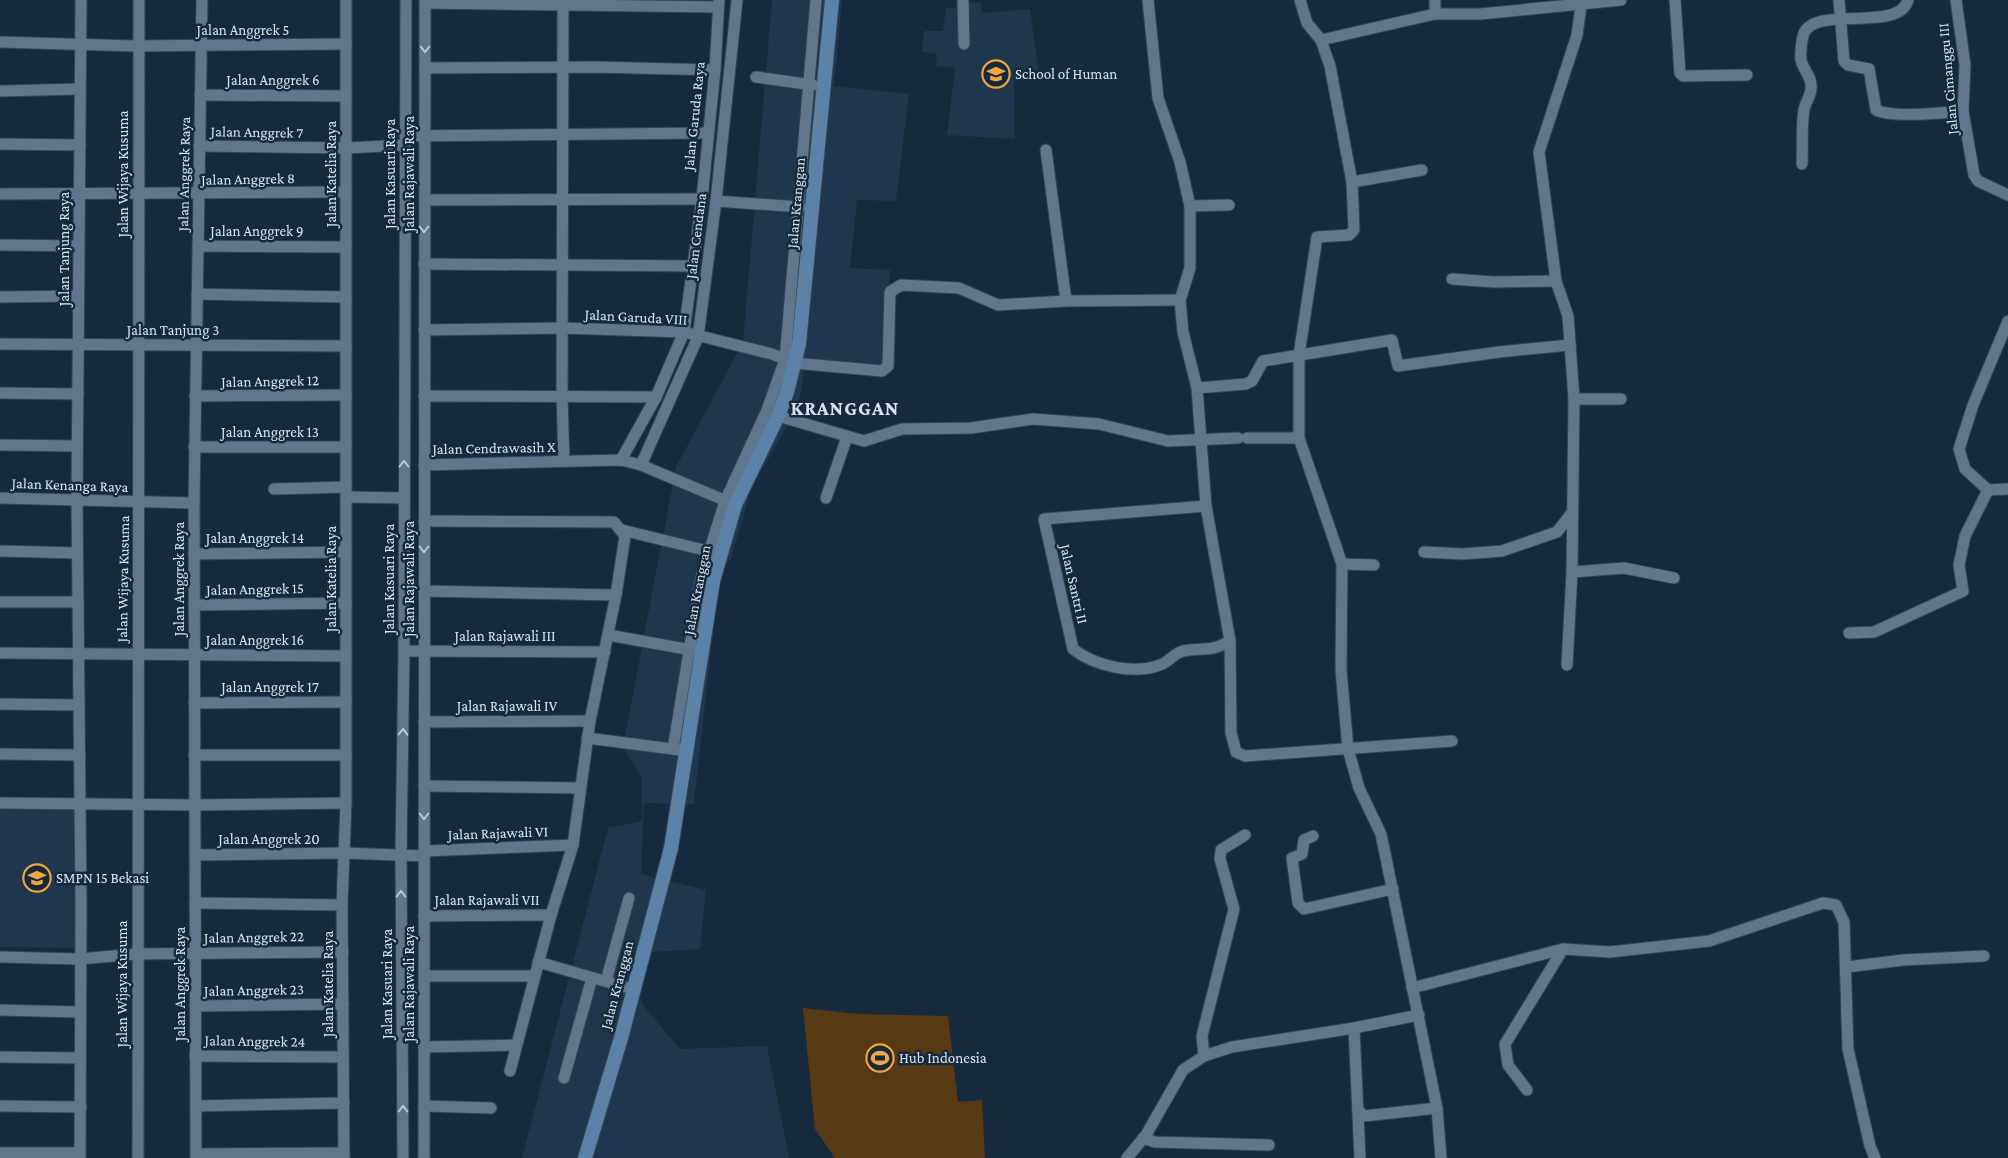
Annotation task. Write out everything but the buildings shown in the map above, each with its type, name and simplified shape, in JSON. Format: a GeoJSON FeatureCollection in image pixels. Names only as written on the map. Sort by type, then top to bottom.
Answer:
{"type":"FeatureCollection","features":[{"type":"Feature","properties":{"kind":"main road","name":"Jalan Kranggan"},"geometry":{"type":"LineString","coordinates":[[586,1158],[621,1038],[632,989],[671,848],[679,750],[696,651],[730,503],[778,416],[790,361],[800,334],[832,0]]}},
{"type":"Feature","properties":{"kind":"street","name":"Jalan Tanjung Raya"},"geometry":{"type":"LineString","coordinates":[[80,1155],[80,755],[77,446],[81,0]]}},
{"type":"Feature","properties":{"kind":"street","name":"Jalan Wijaya Kusuma"},"geometry":{"type":"LineString","coordinates":[[138,1158],[137,653],[140,502],[137,195],[139,0]]}},
{"type":"Feature","properties":{"kind":"street","name":"Jalan Anggrek Raya"},"geometry":{"type":"LineString","coordinates":[[196,1156],[194,447],[202,0]]}},
{"type":"Feature","properties":{"kind":"street","name":"Jalan Katelia Raya"},"geometry":{"type":"LineString","coordinates":[[344,1156],[342,905],[346,803],[346,0]]}},
{"type":"Feature","properties":{"kind":"street","name":"Jalan Kasuari Raya"},"geometry":{"type":"LineString","coordinates":[[403,1158],[401,855],[404,651],[406,0]]}},
{"type":"Feature","properties":{"kind":"street","name":"Jalan Cendana"},"geometry":{"type":"LineString","coordinates":[[641,465],[698,336],[716,201],[737,0]]}},
{"type":"Feature","properties":{"kind":"street"},"geometry":{"type":"LineString","coordinates":[[608,635],[696,651],[701,578],[708,551],[730,503],[767,410],[790,361],[807,84],[816,0]]}},
{"type":"Feature","properties":{"kind":"street"},"geometry":{"type":"LineString","coordinates":[[963,0],[964,44]]}},
{"type":"Feature","properties":{"kind":"street"},"geometry":{"type":"LineString","coordinates":[[1148,0],[1158,98],[1180,162],[1190,206],[1190,268],[1180,300],[1183,332],[1197,388],[1206,506],[1230,641],[1230,733],[1236,752],[1245,756],[1452,741]]}},
{"type":"Feature","properties":{"kind":"street"},"geometry":{"type":"LineString","coordinates":[[1300,0],[1307,23],[1321,40],[1330,66],[1352,182],[1354,230],[1352,233],[1317,237],[1299,355],[1300,438],[1342,564],[1341,670],[1348,749],[1359,788],[1381,834],[1438,1108],[1441,1158]]}},
{"type":"Feature","properties":{"kind":"street"},"geometry":{"type":"LineString","coordinates":[[1435,0],[1435,14]]}},
{"type":"Feature","properties":{"kind":"street"},"geometry":{"type":"LineString","coordinates":[[1321,40],[1435,14],[1480,14],[1545,3],[1581,6],[1621,0]]}},
{"type":"Feature","properties":{"kind":"street"},"geometry":{"type":"LineString","coordinates":[[1675,0],[1679,71],[1682,74],[1747,75]]}},
{"type":"Feature","properties":{"kind":"street"},"geometry":{"type":"LineString","coordinates":[[1839,0],[1844,61],[1848,65],[1869,68],[1876,110],[1887,113],[1926,114],[1963,111]]}},
{"type":"Feature","properties":{"kind":"street"},"geometry":{"type":"LineString","coordinates":[[1802,164],[1804,109],[1811,89],[1809,74],[1801,60],[1804,34],[1810,26],[1841,19],[1884,17],[1899,13],[1908,0]]}},
{"type":"Feature","properties":{"kind":"street","name":"Jalan Cimanggu III"},"geometry":{"type":"LineString","coordinates":[[1956,0],[1964,65],[1963,111],[1974,175],[1978,182],[2008,195]]}},
{"type":"Feature","properties":{"kind":"street"},"geometry":{"type":"LineString","coordinates":[[425,2],[718,4]]}},
{"type":"Feature","properties":{"kind":"street","name":"Jalan Rajawali Raya"},"geometry":{"type":"LineString","coordinates":[[424,1158],[425,2]]}},
{"type":"Feature","properties":{"kind":"street"},"geometry":{"type":"LineString","coordinates":[[563,3],[562,396],[564,461]]}},
{"type":"Feature","properties":{"kind":"street","name":"Jalan Garuda Raya"},"geometry":{"type":"LineString","coordinates":[[621,460],[656,397],[684,332],[702,198],[715,70],[718,4]]}},
{"type":"Feature","properties":{"kind":"street"},"geometry":{"type":"LineString","coordinates":[[1567,665],[1572,572],[1574,399],[1568,316],[1556,281],[1539,152],[1577,35],[1581,6]]}},
{"type":"Feature","properties":{"kind":"street","name":"Jalan Anggrek 5"},"geometry":{"type":"LineString","coordinates":[[0,42],[139,46],[346,44]]}},
{"type":"Feature","properties":{"kind":"street"},"geometry":{"type":"LineString","coordinates":[[424,68],[715,70]]}},
{"type":"Feature","properties":{"kind":"street"},"geometry":{"type":"LineString","coordinates":[[756,77],[823,86]]}},
{"type":"Feature","properties":{"kind":"street"},"geometry":{"type":"LineString","coordinates":[[0,91],[80,90]]}},
{"type":"Feature","properties":{"kind":"street","name":"Jalan Anggrek 6"},"geometry":{"type":"LineString","coordinates":[[200,95],[346,96]]}},
{"type":"Feature","properties":{"kind":"street","name":"Jalan Anggrek 7"},"geometry":{"type":"LineString","coordinates":[[199,146],[346,148],[405,140],[424,134],[708,133]]}},
{"type":"Feature","properties":{"kind":"street"},"geometry":{"type":"LineString","coordinates":[[0,144],[80,144]]}},
{"type":"Feature","properties":{"kind":"street"},"geometry":{"type":"LineString","coordinates":[[1046,150],[1066,301],[1180,300]]}},
{"type":"Feature","properties":{"kind":"street"},"geometry":{"type":"LineString","coordinates":[[1352,182],[1422,170]]}},
{"type":"Feature","properties":{"kind":"street","name":"Jalan Anggrek 8"},"geometry":{"type":"LineString","coordinates":[[0,194],[137,195],[346,192]]}},
{"type":"Feature","properties":{"kind":"street"},"geometry":{"type":"LineString","coordinates":[[424,200],[702,198]]}},
{"type":"Feature","properties":{"kind":"street"},"geometry":{"type":"LineString","coordinates":[[716,201],[800,207]]}},
{"type":"Feature","properties":{"kind":"street"},"geometry":{"type":"LineString","coordinates":[[1190,206],[1229,205]]}},
{"type":"Feature","properties":{"kind":"street"},"geometry":{"type":"LineString","coordinates":[[0,245],[79,246]]}},
{"type":"Feature","properties":{"kind":"street","name":"Jalan Anggrek 9"},"geometry":{"type":"LineString","coordinates":[[198,246],[346,247]]}},
{"type":"Feature","properties":{"kind":"street"},"geometry":{"type":"LineString","coordinates":[[424,264],[693,266]]}},
{"type":"Feature","properties":{"kind":"street"},"geometry":{"type":"LineString","coordinates":[[1452,279],[1494,282],[1556,281]]}},
{"type":"Feature","properties":{"kind":"street","name":"Jalan Garuda VIII"},"geometry":{"type":"LineString","coordinates":[[424,330],[562,328],[684,332],[754,348],[790,361],[882,371],[888,366],[890,292],[901,285],[959,288],[998,305],[1066,301]]}},
{"type":"Feature","properties":{"kind":"street"},"geometry":{"type":"LineString","coordinates":[[197,294],[346,296]]}},
{"type":"Feature","properties":{"kind":"street"},"geometry":{"type":"LineString","coordinates":[[0,297],[78,296]]}},
{"type":"Feature","properties":{"kind":"street"},"geometry":{"type":"LineString","coordinates":[[2008,322],[1973,405],[1959,449],[1965,468],[1988,490],[2008,489]]}},
{"type":"Feature","properties":{"kind":"street"},"geometry":{"type":"LineString","coordinates":[[1197,388],[1246,384],[1252,381],[1263,361],[1392,340],[1398,366],[1499,352],[1570,345]]}},
{"type":"Feature","properties":{"kind":"street","name":"Jalan Tanjung 3"},"geometry":{"type":"LineString","coordinates":[[0,344],[346,346]]}},
{"type":"Feature","properties":{"kind":"street"},"geometry":{"type":"LineString","coordinates":[[0,393],[78,394]]}},
{"type":"Feature","properties":{"kind":"street","name":"Jalan Anggrek 12"},"geometry":{"type":"LineString","coordinates":[[195,396],[346,395]]}},
{"type":"Feature","properties":{"kind":"street"},"geometry":{"type":"LineString","coordinates":[[424,396],[656,397]]}},
{"type":"Feature","properties":{"kind":"street"},"geometry":{"type":"LineString","coordinates":[[1574,399],[1621,399]]}},
{"type":"Feature","properties":{"kind":"street"},"geometry":{"type":"LineString","coordinates":[[778,416],[864,441],[902,429],[971,428],[1033,419],[1099,424],[1168,442],[1242,438],[1300,438]]}},
{"type":"Feature","properties":{"kind":"street"},"geometry":{"type":"LineString","coordinates":[[826,498],[847,437]]}},
{"type":"Feature","properties":{"kind":"street"},"geometry":{"type":"LineString","coordinates":[[0,445],[77,446]]}},
{"type":"Feature","properties":{"kind":"street","name":"Jalan Anggrek 13"},"geometry":{"type":"LineString","coordinates":[[194,447],[346,447]]}},
{"type":"Feature","properties":{"kind":"street","name":"Jalan Cendrawasih X"},"geometry":{"type":"LineString","coordinates":[[424,465],[621,460],[641,465],[730,503]]}},
{"type":"Feature","properties":{"kind":"street"},"geometry":{"type":"LineString","coordinates":[[274,489],[346,492],[404,498]]}},
{"type":"Feature","properties":{"kind":"street"},"geometry":{"type":"LineString","coordinates":[[1849,632],[1874,632],[1964,591],[1959,565],[1965,536],[1988,490]]}},
{"type":"Feature","properties":{"kind":"street","name":"Jalan Kenanga Raya"},"geometry":{"type":"LineString","coordinates":[[0,498],[194,503]]}},
{"type":"Feature","properties":{"kind":"street","name":"Jalan Santri II"},"geometry":{"type":"LineString","coordinates":[[1206,506],[1044,519],[1073,648],[1082,656],[1109,666],[1148,669],[1163,665],[1181,652],[1215,650],[1230,641]]}},
{"type":"Feature","properties":{"kind":"street"},"geometry":{"type":"LineString","coordinates":[[1424,552],[1463,554],[1502,551],[1557,532],[1572,514]]}},
{"type":"Feature","properties":{"kind":"street"},"geometry":{"type":"LineString","coordinates":[[424,521],[614,522],[625,536],[616,595],[587,738],[573,845],[551,915],[510,1071]]}},
{"type":"Feature","properties":{"kind":"street"},"geometry":{"type":"LineString","coordinates":[[622,530],[708,551]]}},
{"type":"Feature","properties":{"kind":"street"},"geometry":{"type":"LineString","coordinates":[[0,551],[77,553]]}},
{"type":"Feature","properties":{"kind":"street","name":"Jalan Anggrek 14"},"geometry":{"type":"LineString","coordinates":[[194,554],[346,552]]}},
{"type":"Feature","properties":{"kind":"street"},"geometry":{"type":"LineString","coordinates":[[1342,564],[1374,565]]}},
{"type":"Feature","properties":{"kind":"street"},"geometry":{"type":"LineString","coordinates":[[1572,572],[1624,568],[1674,578]]}},
{"type":"Feature","properties":{"kind":"street"},"geometry":{"type":"LineString","coordinates":[[424,591],[616,595]]}},
{"type":"Feature","properties":{"kind":"street"},"geometry":{"type":"LineString","coordinates":[[0,602],[78,602]]}},
{"type":"Feature","properties":{"kind":"street","name":"Jalan Anggrek 15"},"geometry":{"type":"LineString","coordinates":[[194,605],[346,603]]}},
{"type":"Feature","properties":{"kind":"street","name":"Jalan Rajawali III"},"geometry":{"type":"LineString","coordinates":[[404,651],[605,652]]}},
{"type":"Feature","properties":{"kind":"street","name":"Jalan Anggrek 16"},"geometry":{"type":"LineString","coordinates":[[0,653],[346,656]]}},
{"type":"Feature","properties":{"kind":"street","name":"Jalan Anggrek 17"},"geometry":{"type":"LineString","coordinates":[[194,703],[346,702]]}},
{"type":"Feature","properties":{"kind":"street"},"geometry":{"type":"LineString","coordinates":[[0,704],[79,705]]}},
{"type":"Feature","properties":{"kind":"street","name":"Jalan Rajawali IV"},"geometry":{"type":"LineString","coordinates":[[424,722],[590,721]]}},
{"type":"Feature","properties":{"kind":"street"},"geometry":{"type":"LineString","coordinates":[[587,738],[679,750]]}},
{"type":"Feature","properties":{"kind":"street"},"geometry":{"type":"LineString","coordinates":[[0,754],[80,755]]}},
{"type":"Feature","properties":{"kind":"street"},"geometry":{"type":"LineString","coordinates":[[194,755],[346,754]]}},
{"type":"Feature","properties":{"kind":"street"},"geometry":{"type":"LineString","coordinates":[[424,786],[580,788]]}},
{"type":"Feature","properties":{"kind":"street"},"geometry":{"type":"LineString","coordinates":[[0,803],[80,802],[195,805],[346,803]]}},
{"type":"Feature","properties":{"kind":"street"},"geometry":{"type":"LineString","coordinates":[[1204,1056],[1202,1036],[1234,908],[1220,859],[1221,850],[1245,834]]}},
{"type":"Feature","properties":{"kind":"street"},"geometry":{"type":"LineString","coordinates":[[1313,836],[1304,840],[1302,854],[1292,858],[1298,903],[1304,909],[1393,888]]}},
{"type":"Feature","properties":{"kind":"street","name":"Jalan Rajawali VI"},"geometry":{"type":"LineString","coordinates":[[401,855],[573,845]]}},
{"type":"Feature","properties":{"kind":"street","name":"Jalan Anggrek 20"},"geometry":{"type":"LineString","coordinates":[[195,855],[344,853],[401,855]]}},
{"type":"Feature","properties":{"kind":"street"},"geometry":{"type":"LineString","coordinates":[[606,982],[630,898]]}},
{"type":"Feature","properties":{"kind":"street"},"geometry":{"type":"LineString","coordinates":[[195,903],[342,905]]}},
{"type":"Feature","properties":{"kind":"street"},"geometry":{"type":"LineString","coordinates":[[1412,988],[1563,949],[1610,952],[1710,941],[1823,903],[1838,907],[1844,922],[1847,967],[1848,1049],[1870,1146],[1875,1158]]}},
{"type":"Feature","properties":{"kind":"street","name":"Jalan Rajawali VII"},"geometry":{"type":"LineString","coordinates":[[424,916],[551,915]]}},
{"type":"Feature","properties":{"kind":"street"},"geometry":{"type":"LineString","coordinates":[[1527,1090],[1508,1065],[1505,1044],[1563,949]]}},
{"type":"Feature","properties":{"kind":"street","name":"Jalan Anggrek 22"},"geometry":{"type":"LineString","coordinates":[[0,957],[79,959],[137,954],[343,952]]}},
{"type":"Feature","properties":{"kind":"street"},"geometry":{"type":"LineString","coordinates":[[1847,967],[1903,960],[1984,956]]}},
{"type":"Feature","properties":{"kind":"street"},"geometry":{"type":"LineString","coordinates":[[538,962],[632,989]]}},
{"type":"Feature","properties":{"kind":"street"},"geometry":{"type":"LineString","coordinates":[[424,976],[534,976]]}},
{"type":"Feature","properties":{"kind":"street"},"geometry":{"type":"LineString","coordinates":[[564,1078],[592,978]]}},
{"type":"Feature","properties":{"kind":"street","name":"Jalan Anggrek 23"},"geometry":{"type":"LineString","coordinates":[[195,1006],[343,1004]]}},
{"type":"Feature","properties":{"kind":"street"},"geometry":{"type":"LineString","coordinates":[[0,1010],[79,1012]]}},
{"type":"Feature","properties":{"kind":"street"},"geometry":{"type":"LineString","coordinates":[[1127,1158],[1143,1138],[1183,1070],[1204,1056],[1232,1047],[1354,1028],[1419,1015]]}},
{"type":"Feature","properties":{"kind":"street"},"geometry":{"type":"LineString","coordinates":[[1354,1028],[1360,1158]]}},
{"type":"Feature","properties":{"kind":"street"},"geometry":{"type":"LineString","coordinates":[[424,1047],[516,1045]]}},
{"type":"Feature","properties":{"kind":"street","name":"Jalan Anggrek 24"},"geometry":{"type":"LineString","coordinates":[[195,1056],[343,1057]]}},
{"type":"Feature","properties":{"kind":"street"},"geometry":{"type":"LineString","coordinates":[[0,1057],[80,1058]]}},
{"type":"Feature","properties":{"kind":"street"},"geometry":{"type":"LineString","coordinates":[[196,1106],[344,1103]]}},
{"type":"Feature","properties":{"kind":"street"},"geometry":{"type":"LineString","coordinates":[[0,1106],[81,1107]]}},
{"type":"Feature","properties":{"kind":"street"},"geometry":{"type":"LineString","coordinates":[[424,1106],[491,1108]]}},
{"type":"Feature","properties":{"kind":"street"},"geometry":{"type":"LineString","coordinates":[[1358,1110],[1364,1116],[1438,1108]]}},
{"type":"Feature","properties":{"kind":"street"},"geometry":{"type":"LineString","coordinates":[[1143,1138],[1155,1142],[1269,1145]]}},
{"type":"Feature","properties":{"kind":"street"},"geometry":{"type":"LineString","coordinates":[[0,1153],[80,1155]]}},
{"type":"Feature","properties":{"kind":"street"},"geometry":{"type":"LineString","coordinates":[[196,1156],[344,1156]]}},
{"type":"Feature","properties":{"kind":"shaded area"},"geometry":{"type":"Polygon","coordinates":[[[772,0],[842,0],[834,86],[909,94],[896,201],[857,200],[850,268],[890,270],[882,371],[805,363],[799,405],[751,489],[731,559],[720,570],[694,804],[644,803],[641,874],[706,890],[700,949],[620,954],[643,1005],[680,1049],[767,1046],[789,1158],[522,1158],[608,828],[642,821],[641,776],[623,747],[676,467],[743,342],[772,0]]]}},
{"type":"Feature","properties":{"kind":"shaded area","name":"School of Human"},"geometry":{"type":"Polygon","coordinates":[[[958,3],[981,3],[982,13],[1030,9],[1040,81],[1014,81],[1015,139],[947,135],[955,68],[936,66],[937,54],[922,52],[924,31],[943,31],[946,8],[957,8],[958,3]]]}},
{"type":"Feature","properties":{"kind":"shaded area","name":"SMPN 15 Bekasi"},"geometry":{"type":"Polygon","coordinates":[[[74,808],[75,948],[0,947],[0,810],[74,808]]]}},
{"type":"Feature","properties":{"kind":"shaded area","name":"Hub Indonesia"},"geometry":{"type":"Polygon","coordinates":[[[803,1008],[858,1014],[948,1016],[958,1102],[982,1100],[985,1158],[835,1158],[815,1129],[803,1008]]]}},
{"type":"Feature","properties":{"kind":"place","name":"School of Human"},"geometry":{"type":"Point","coordinates":[996,74]}},
{"type":"Feature","properties":{"kind":"place","name":"SMPN 15 Bekasi"},"geometry":{"type":"Point","coordinates":[37,878]}},
{"type":"Feature","properties":{"kind":"place","name":"Hub Indonesia"},"geometry":{"type":"Point","coordinates":[880,1058]}},
{"type":"Feature","properties":{"kind":"district","name":"KRANGGAN"},"geometry":{"type":"Point","coordinates":[845,408]}}]}
